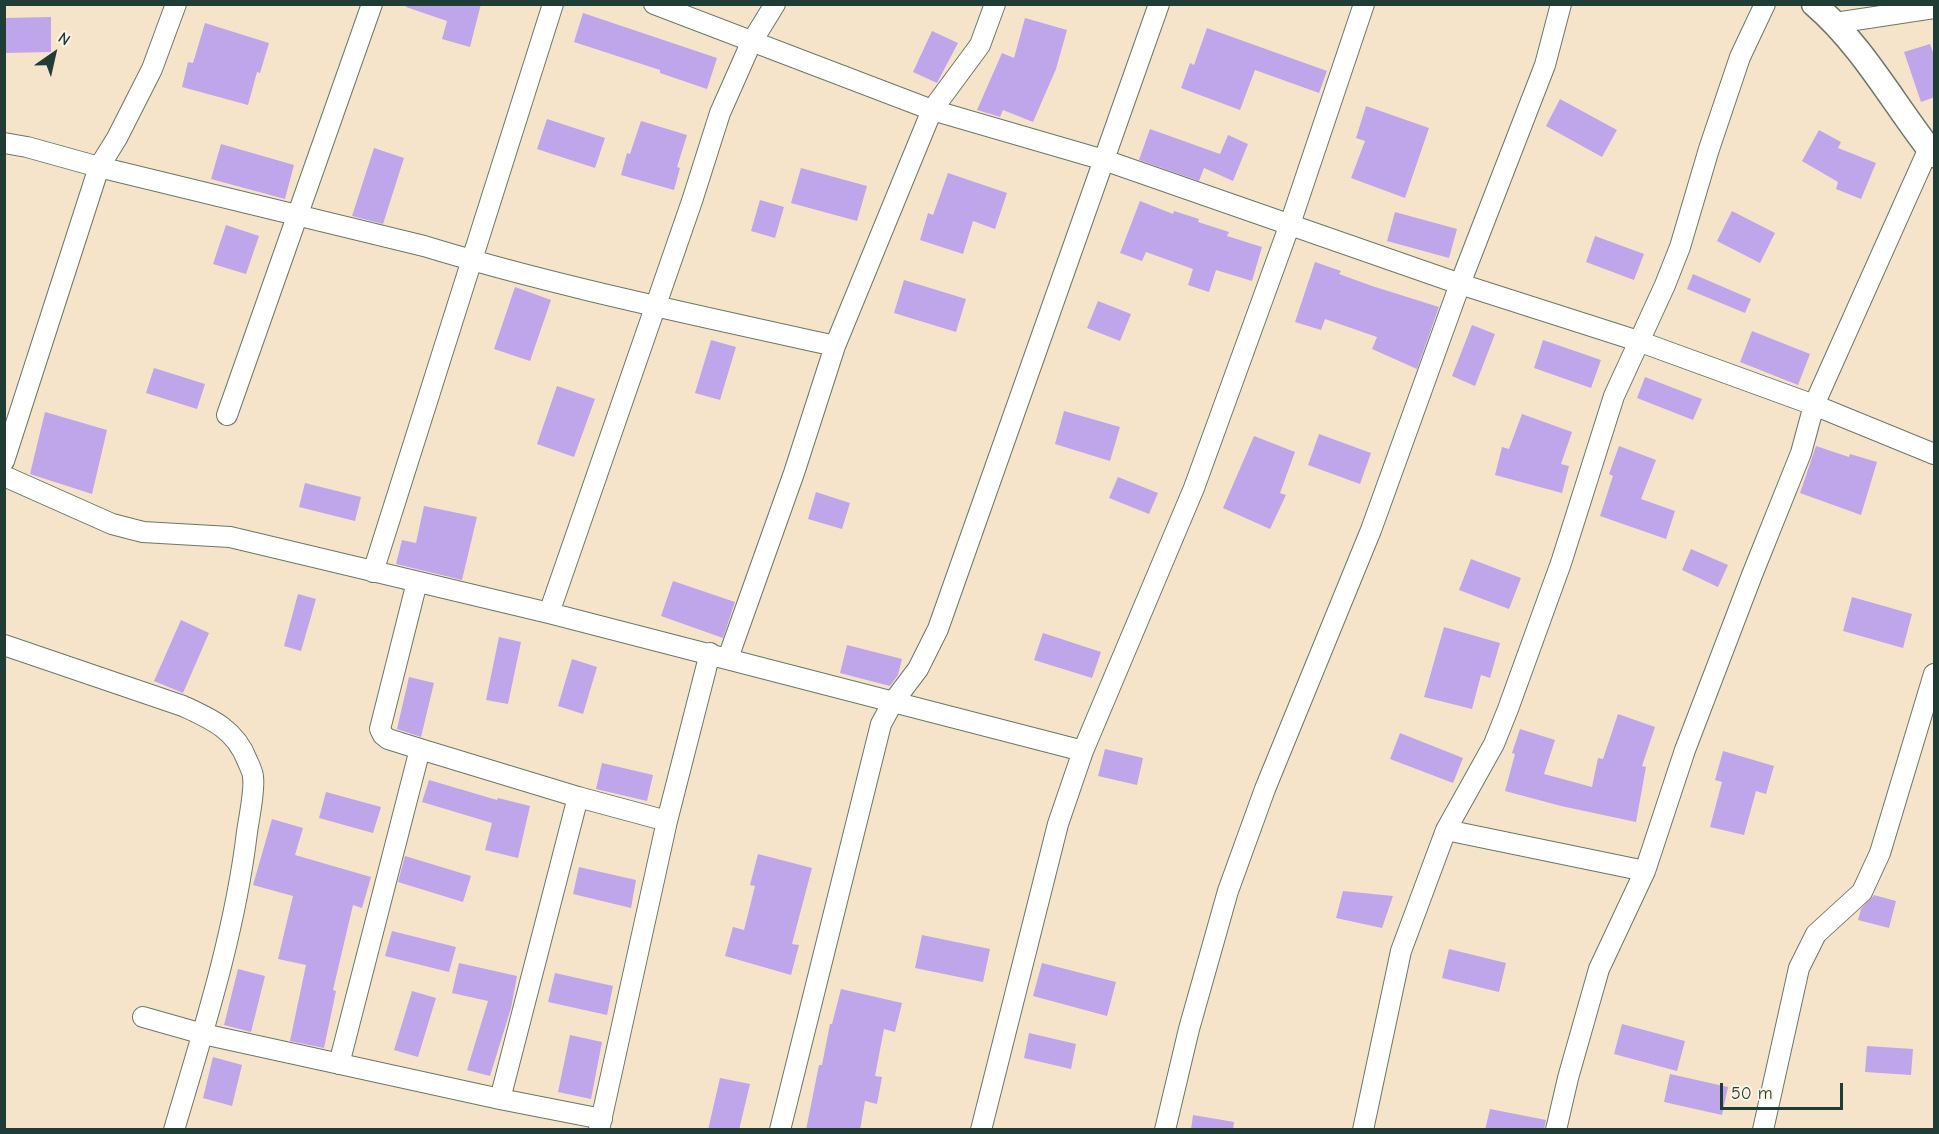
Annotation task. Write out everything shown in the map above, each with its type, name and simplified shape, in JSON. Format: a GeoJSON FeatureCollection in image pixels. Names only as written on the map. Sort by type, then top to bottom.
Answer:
{"type":"FeatureCollection","features":[{"type":"Feature","properties":{"kind":"street"},"geometry":{"type":"LineString","coordinates":[[4,461],[99,167],[117,138],[152,69],[176,4]]}},
{"type":"Feature","properties":{"kind":"street"},"geometry":{"type":"LineString","coordinates":[[227,415],[372,4]]}},
{"type":"Feature","properties":{"kind":"street"},"geometry":{"type":"LineString","coordinates":[[373,572],[553,4]]}},
{"type":"Feature","properties":{"kind":"street"},"geometry":{"type":"LineString","coordinates":[[654,4],[751,43],[932,110],[1104,160],[1460,284],[1638,341],[1814,405],[1935,454]]}},
{"type":"Feature","properties":{"kind":"street"},"geometry":{"type":"LineString","coordinates":[[549,613],[720,113],[751,43],[775,4]]}},
{"type":"Feature","properties":{"kind":"street"},"geometry":{"type":"LineString","coordinates":[[143,1017],[203,1034],[500,1099],[601,1124],[667,821],[719,656],[794,473],[835,346],[932,110],[980,45],[995,4]]}},
{"type":"Feature","properties":{"kind":"street"},"geometry":{"type":"LineString","coordinates":[[780,1130],[882,724],[893,702],[918,669],[938,629],[1159,4]]}},
{"type":"Feature","properties":{"kind":"street"},"geometry":{"type":"LineString","coordinates":[[981,1130],[1058,824],[1083,751],[1194,488],[1290,224],[1364,4]]}},
{"type":"Feature","properties":{"kind":"street"},"geometry":{"type":"LineString","coordinates":[[1165,1130],[1189,1029],[1228,891],[1270,778],[1371,530],[1460,284],[1545,65],[1562,4]]}},
{"type":"Feature","properties":{"kind":"street"},"geometry":{"type":"LineString","coordinates":[[1364,1130],[1401,951],[1446,830],[1494,744],[1505,718],[1561,563],[1614,396],[1680,247],[1709,149],[1737,68],[1765,4]]}},
{"type":"Feature","properties":{"kind":"street"},"geometry":{"type":"LineString","coordinates":[[1556,1130],[1568,1078],[1599,969],[1645,871],[1685,750],[1752,575],[1802,453],[1814,405],[1932,152],[1867,61],[1835,23],[1814,4]]}},
{"type":"Feature","properties":{"kind":"street"},"geometry":{"type":"LineString","coordinates":[[1835,23],[1935,8]]}},
{"type":"Feature","properties":{"kind":"street"},"geometry":{"type":"LineString","coordinates":[[4,143],[424,246],[655,306],[835,346]]}},
{"type":"Feature","properties":{"kind":"street"},"geometry":{"type":"LineString","coordinates":[[4,476],[112,525],[143,532],[230,537],[549,613],[1083,751]]}},
{"type":"Feature","properties":{"kind":"street"},"geometry":{"type":"LineString","coordinates":[[417,582],[380,729],[388,739],[578,797],[667,821]]}},
{"type":"Feature","properties":{"kind":"street"},"geometry":{"type":"LineString","coordinates":[[4,645],[183,706],[211,719],[236,738],[253,777],[244,854],[226,944],[203,1034],[174,1130]]}},
{"type":"Feature","properties":{"kind":"street"},"geometry":{"type":"LineString","coordinates":[[1763,1130],[1799,968],[1816,934],[1862,892],[1880,854],[1935,674]]}},
{"type":"Feature","properties":{"kind":"street"},"geometry":{"type":"LineString","coordinates":[[339,1064],[420,749]]}},
{"type":"Feature","properties":{"kind":"street"},"geometry":{"type":"LineString","coordinates":[[500,1099],[578,797]]}},
{"type":"Feature","properties":{"kind":"street"},"geometry":{"type":"LineString","coordinates":[[1446,830],[1645,871]]}},
{"type":"Feature","properties":{"kind":"building"},"geometry":{"type":"Polygon","coordinates":[[[407,4],[481,4],[470,47],[442,39],[447,21],[406,7],[407,4]]]}},
{"type":"Feature","properties":{"kind":"building"},"geometry":{"type":"Polygon","coordinates":[[[583,13],[717,58],[707,89],[660,73],[660,70],[574,42],[583,13]]]}},
{"type":"Feature","properties":{"kind":"building"},"geometry":{"type":"Polygon","coordinates":[[[51,17],[51,52],[4,53],[4,18],[51,17]]]}},
{"type":"Feature","properties":{"kind":"building"},"geometry":{"type":"Polygon","coordinates":[[[1025,18],[1067,30],[1056,69],[1033,122],[1003,110],[1000,117],[977,110],[1002,53],[1014,58],[1025,18]]]}},
{"type":"Feature","properties":{"kind":"building"},"geometry":{"type":"Polygon","coordinates":[[[205,23],[269,43],[260,73],[257,72],[248,105],[182,87],[188,62],[193,63],[205,23]]]}},
{"type":"Feature","properties":{"kind":"building"},"geometry":{"type":"Polygon","coordinates":[[[1207,28],[1327,71],[1319,93],[1255,70],[1240,110],[1181,88],[1190,63],[1194,65],[1207,28]]]}},
{"type":"Feature","properties":{"kind":"building"},"geometry":{"type":"Polygon","coordinates":[[[932,31],[958,43],[937,83],[913,72],[932,31]]]}},
{"type":"Feature","properties":{"kind":"building"},"geometry":{"type":"Polygon","coordinates":[[[1930,44],[1935,58],[1935,97],[1921,102],[1904,52],[1930,44]]]}},
{"type":"Feature","properties":{"kind":"building"},"geometry":{"type":"Polygon","coordinates":[[[1560,99],[1617,130],[1602,157],[1546,126],[1560,99]]]}},
{"type":"Feature","properties":{"kind":"building"},"geometry":{"type":"Polygon","coordinates":[[[1366,106],[1429,128],[1405,198],[1351,178],[1365,141],[1356,138],[1366,106]]]}},
{"type":"Feature","properties":{"kind":"building"},"geometry":{"type":"Polygon","coordinates":[[[547,119],[605,138],[595,168],[537,149],[547,119]]]}},
{"type":"Feature","properties":{"kind":"building"},"geometry":{"type":"Polygon","coordinates":[[[641,121],[687,135],[677,167],[680,168],[674,190],[621,175],[627,153],[630,154],[641,121]]]}},
{"type":"Feature","properties":{"kind":"building"},"geometry":{"type":"Polygon","coordinates":[[[1150,129],[1220,154],[1228,135],[1248,144],[1233,181],[1204,168],[1199,181],[1139,160],[1150,129]]]}},
{"type":"Feature","properties":{"kind":"building"},"geometry":{"type":"Polygon","coordinates":[[[1819,130],[1841,142],[1838,148],[1876,163],[1861,199],[1836,189],[1838,182],[1802,161],[1819,130]]]}},
{"type":"Feature","properties":{"kind":"building"},"geometry":{"type":"Polygon","coordinates":[[[221,144],[294,165],[285,199],[211,179],[221,144]]]}},
{"type":"Feature","properties":{"kind":"building"},"geometry":{"type":"Polygon","coordinates":[[[374,148],[404,158],[383,224],[352,216],[374,148]]]}},
{"type":"Feature","properties":{"kind":"building"},"geometry":{"type":"Polygon","coordinates":[[[801,168],[867,186],[857,221],[791,203],[801,168]]]}},
{"type":"Feature","properties":{"kind":"building"},"geometry":{"type":"Polygon","coordinates":[[[948,173],[1007,193],[995,229],[973,221],[963,254],[920,240],[928,213],[933,215],[948,173]]]}},
{"type":"Feature","properties":{"kind":"building"},"geometry":{"type":"Polygon","coordinates":[[[760,200],[784,207],[775,238],[751,231],[760,200]]]}},
{"type":"Feature","properties":{"kind":"building"},"geometry":{"type":"Polygon","coordinates":[[[1140,201],[1173,214],[1174,211],[1199,219],[1198,222],[1229,232],[1227,236],[1262,247],[1252,281],[1216,270],[1209,292],[1188,285],[1193,269],[1146,252],[1142,261],[1120,253],[1140,201]]]}},
{"type":"Feature","properties":{"kind":"building"},"geometry":{"type":"Polygon","coordinates":[[[1732,211],[1775,233],[1760,263],[1717,241],[1732,211]]]}},
{"type":"Feature","properties":{"kind":"building"},"geometry":{"type":"Polygon","coordinates":[[[1395,212],[1457,229],[1449,258],[1387,241],[1395,212]]]}},
{"type":"Feature","properties":{"kind":"building"},"geometry":{"type":"Polygon","coordinates":[[[226,225],[259,236],[246,274],[213,264],[226,225]]]}},
{"type":"Feature","properties":{"kind":"building"},"geometry":{"type":"Polygon","coordinates":[[[1595,236],[1644,254],[1634,280],[1586,262],[1595,236]]]}},
{"type":"Feature","properties":{"kind":"building"},"geometry":{"type":"Polygon","coordinates":[[[1315,262],[1372,286],[1439,307],[1417,369],[1372,349],[1377,337],[1325,319],[1321,330],[1295,322],[1315,262]]]}},
{"type":"Feature","properties":{"kind":"building"},"geometry":{"type":"Polygon","coordinates":[[[1693,274],[1751,299],[1745,313],[1687,289],[1693,274]]]}},
{"type":"Feature","properties":{"kind":"building"},"geometry":{"type":"Polygon","coordinates":[[[904,280],[966,299],[956,332],[894,313],[904,280]]]}},
{"type":"Feature","properties":{"kind":"building"},"geometry":{"type":"Polygon","coordinates":[[[515,287],[551,300],[530,361],[494,349],[515,287]]]}},
{"type":"Feature","properties":{"kind":"building"},"geometry":{"type":"Polygon","coordinates":[[[1098,301],[1131,314],[1120,341],[1087,328],[1098,301]]]}},
{"type":"Feature","properties":{"kind":"building"},"geometry":{"type":"Polygon","coordinates":[[[1472,325],[1495,334],[1475,386],[1452,376],[1472,325]]]}},
{"type":"Feature","properties":{"kind":"building"},"geometry":{"type":"Polygon","coordinates":[[[1752,331],[1810,354],[1798,385],[1740,362],[1752,331]]]}},
{"type":"Feature","properties":{"kind":"building"},"geometry":{"type":"Polygon","coordinates":[[[711,340],[736,347],[720,400],[695,393],[711,340]]]}},
{"type":"Feature","properties":{"kind":"building"},"geometry":{"type":"Polygon","coordinates":[[[1543,340],[1601,360],[1591,388],[1534,368],[1543,340]]]}},
{"type":"Feature","properties":{"kind":"building"},"geometry":{"type":"Polygon","coordinates":[[[154,368],[205,384],[197,409],[146,393],[154,368]]]}},
{"type":"Feature","properties":{"kind":"building"},"geometry":{"type":"Polygon","coordinates":[[[1645,377],[1702,399],[1693,420],[1637,398],[1645,377]]]}},
{"type":"Feature","properties":{"kind":"building"},"geometry":{"type":"Polygon","coordinates":[[[557,386],[595,399],[574,457],[537,444],[557,386]]]}},
{"type":"Feature","properties":{"kind":"building"},"geometry":{"type":"Polygon","coordinates":[[[1064,411],[1120,427],[1110,461],[1055,444],[1064,411]]]}},
{"type":"Feature","properties":{"kind":"building"},"geometry":{"type":"Polygon","coordinates":[[[45,412],[107,430],[92,494],[30,474],[45,412]]]}},
{"type":"Feature","properties":{"kind":"building"},"geometry":{"type":"Polygon","coordinates":[[[1522,414],[1572,432],[1561,464],[1569,466],[1562,493],[1495,475],[1502,447],[1509,449],[1522,414]]]}},
{"type":"Feature","properties":{"kind":"building"},"geometry":{"type":"Polygon","coordinates":[[[1319,434],[1371,453],[1360,484],[1308,465],[1319,434]]]}},
{"type":"Feature","properties":{"kind":"building"},"geometry":{"type":"Polygon","coordinates":[[[1254,436],[1295,452],[1280,493],[1286,495],[1270,529],[1223,508],[1254,436]]]}},
{"type":"Feature","properties":{"kind":"building"},"geometry":{"type":"Polygon","coordinates":[[[1619,446],[1656,460],[1641,499],[1675,511],[1666,539],[1600,516],[1613,476],[1609,474],[1619,446]]]}},
{"type":"Feature","properties":{"kind":"building"},"geometry":{"type":"Polygon","coordinates":[[[1816,446],[1849,457],[1850,454],[1877,462],[1861,515],[1800,493],[1816,446]]]}},
{"type":"Feature","properties":{"kind":"building"},"geometry":{"type":"Polygon","coordinates":[[[1118,477],[1158,493],[1149,514],[1109,498],[1118,477]]]}},
{"type":"Feature","properties":{"kind":"building"},"geometry":{"type":"Polygon","coordinates":[[[305,483],[361,497],[355,521],[299,507],[305,483]]]}},
{"type":"Feature","properties":{"kind":"building"},"geometry":{"type":"Polygon","coordinates":[[[816,492],[850,503],[842,529],[808,519],[816,492]]]}},
{"type":"Feature","properties":{"kind":"building"},"geometry":{"type":"Polygon","coordinates":[[[424,506],[477,517],[462,580],[396,564],[402,540],[416,543],[424,506]]]}},
{"type":"Feature","properties":{"kind":"building"},"geometry":{"type":"Polygon","coordinates":[[[1691,549],[1728,565],[1718,587],[1682,570],[1691,549]]]}},
{"type":"Feature","properties":{"kind":"building"},"geometry":{"type":"Polygon","coordinates":[[[1471,559],[1521,578],[1509,609],[1459,590],[1471,559]]]}},
{"type":"Feature","properties":{"kind":"building"},"geometry":{"type":"Polygon","coordinates":[[[673,581],[735,602],[723,638],[661,616],[673,581]]]}},
{"type":"Feature","properties":{"kind":"building"},"geometry":{"type":"Polygon","coordinates":[[[298,594],[316,599],[301,651],[284,646],[298,594]]]}},
{"type":"Feature","properties":{"kind":"building"},"geometry":{"type":"Polygon","coordinates":[[[1852,597],[1912,614],[1903,648],[1843,631],[1852,597]]]}},
{"type":"Feature","properties":{"kind":"building"},"geometry":{"type":"Polygon","coordinates":[[[181,620],[209,633],[183,693],[154,681],[181,620]]]}},
{"type":"Feature","properties":{"kind":"building"},"geometry":{"type":"Polygon","coordinates":[[[1444,627],[1500,643],[1490,678],[1481,675],[1472,709],[1424,697],[1444,627]]]}},
{"type":"Feature","properties":{"kind":"building"},"geometry":{"type":"Polygon","coordinates":[[[1043,633],[1101,652],[1092,678],[1034,660],[1043,633]]]}},
{"type":"Feature","properties":{"kind":"building"},"geometry":{"type":"Polygon","coordinates":[[[499,637],[521,642],[508,704],[486,700],[499,637]]]}},
{"type":"Feature","properties":{"kind":"building"},"geometry":{"type":"Polygon","coordinates":[[[847,645],[902,659],[898,675],[890,686],[840,673],[847,645]]]}},
{"type":"Feature","properties":{"kind":"building"},"geometry":{"type":"Polygon","coordinates":[[[572,659],[597,667],[583,714],[558,706],[572,659]]]}},
{"type":"Feature","properties":{"kind":"building"},"geometry":{"type":"Polygon","coordinates":[[[409,677],[434,683],[421,737],[397,729],[409,677]]]}},
{"type":"Feature","properties":{"kind":"building"},"geometry":{"type":"Polygon","coordinates":[[[1618,714],[1655,727],[1642,766],[1646,767],[1636,822],[1505,791],[1515,754],[1512,753],[1520,729],[1555,740],[1544,774],[1592,787],[1598,758],[1603,759],[1618,714]]]}},
{"type":"Feature","properties":{"kind":"building"},"geometry":{"type":"Polygon","coordinates":[[[1400,733],[1463,758],[1453,783],[1390,759],[1400,733]]]}},
{"type":"Feature","properties":{"kind":"building"},"geometry":{"type":"Polygon","coordinates":[[[1105,749],[1143,758],[1137,785],[1098,776],[1105,749]]]}},
{"type":"Feature","properties":{"kind":"building"},"geometry":{"type":"Polygon","coordinates":[[[1723,751],[1774,766],[1766,794],[1756,791],[1744,835],[1710,827],[1722,782],[1715,780],[1723,751]]]}},
{"type":"Feature","properties":{"kind":"building"},"geometry":{"type":"Polygon","coordinates":[[[602,763],[653,775],[647,801],[596,789],[602,763]]]}},
{"type":"Feature","properties":{"kind":"building"},"geometry":{"type":"Polygon","coordinates":[[[429,780],[497,800],[498,798],[530,806],[518,858],[485,850],[492,823],[422,802],[429,780]]]}},
{"type":"Feature","properties":{"kind":"building"},"geometry":{"type":"Polygon","coordinates":[[[326,792],[381,807],[373,833],[319,818],[326,792]]]}},
{"type":"Feature","properties":{"kind":"building"},"geometry":{"type":"Polygon","coordinates":[[[272,819],[303,828],[295,855],[371,877],[362,908],[353,905],[333,990],[336,991],[324,1048],[290,1041],[306,965],[278,959],[293,896],[253,885],[272,819]]]}},
{"type":"Feature","properties":{"kind":"building"},"geometry":{"type":"Polygon","coordinates":[[[758,854],[812,868],[792,944],[799,945],[791,975],[725,956],[733,927],[744,930],[755,886],[750,885],[758,854]]]}},
{"type":"Feature","properties":{"kind":"building"},"geometry":{"type":"Polygon","coordinates":[[[405,856],[471,876],[463,902],[398,882],[405,856]]]}},
{"type":"Feature","properties":{"kind":"building"},"geometry":{"type":"Polygon","coordinates":[[[579,867],[636,880],[631,908],[573,894],[579,867]]]}},
{"type":"Feature","properties":{"kind":"building"},"geometry":{"type":"Polygon","coordinates":[[[1343,891],[1393,896],[1382,928],[1336,918],[1343,891]]]}},
{"type":"Feature","properties":{"kind":"building"},"geometry":{"type":"Polygon","coordinates":[[[1874,895],[1896,901],[1889,928],[1858,920],[1861,909],[1874,895]]]}},
{"type":"Feature","properties":{"kind":"building"},"geometry":{"type":"Polygon","coordinates":[[[392,931],[456,947],[449,972],[385,956],[392,931]]]}},
{"type":"Feature","properties":{"kind":"building"},"geometry":{"type":"Polygon","coordinates":[[[922,935],[990,949],[983,982],[915,968],[922,935]]]}},
{"type":"Feature","properties":{"kind":"building"},"geometry":{"type":"Polygon","coordinates":[[[1449,949],[1506,963],[1499,992],[1442,978],[1449,949]]]}},
{"type":"Feature","properties":{"kind":"building"},"geometry":{"type":"Polygon","coordinates":[[[459,963],[517,976],[511,1008],[490,1076],[467,1070],[488,1001],[452,993],[459,963]]]}},
{"type":"Feature","properties":{"kind":"building"},"geometry":{"type":"Polygon","coordinates":[[[1042,963],[1116,982],[1107,1016],[1033,996],[1042,963]]]}},
{"type":"Feature","properties":{"kind":"building"},"geometry":{"type":"Polygon","coordinates":[[[238,969],[265,976],[251,1032],[224,1025],[238,969]]]}},
{"type":"Feature","properties":{"kind":"building"},"geometry":{"type":"Polygon","coordinates":[[[555,973],[613,986],[607,1015],[548,1002],[555,973]]]}},
{"type":"Feature","properties":{"kind":"building"},"geometry":{"type":"Polygon","coordinates":[[[841,989],[902,1003],[895,1032],[884,1029],[875,1076],[882,1077],[877,1104],[865,1101],[860,1130],[806,1130],[819,1065],[822,1065],[830,1024],[832,1024],[841,989]]]}},
{"type":"Feature","properties":{"kind":"building"},"geometry":{"type":"Polygon","coordinates":[[[412,991],[436,998],[418,1057],[394,1050],[412,991]]]}},
{"type":"Feature","properties":{"kind":"building"},"geometry":{"type":"Polygon","coordinates":[[[1622,1024],[1685,1041],[1677,1071],[1614,1054],[1622,1024]]]}},
{"type":"Feature","properties":{"kind":"building"},"geometry":{"type":"Polygon","coordinates":[[[1029,1033],[1076,1044],[1071,1069],[1024,1058],[1029,1033]]]}},
{"type":"Feature","properties":{"kind":"building"},"geometry":{"type":"Polygon","coordinates":[[[570,1035],[602,1042],[591,1099],[558,1092],[570,1035]]]}},
{"type":"Feature","properties":{"kind":"building"},"geometry":{"type":"Polygon","coordinates":[[[1867,1046],[1913,1049],[1911,1075],[1865,1072],[1867,1046]]]}},
{"type":"Feature","properties":{"kind":"building"},"geometry":{"type":"Polygon","coordinates":[[[213,1057],[242,1065],[232,1106],[203,1098],[213,1057]]]}},
{"type":"Feature","properties":{"kind":"building"},"geometry":{"type":"Polygon","coordinates":[[[1670,1074],[1728,1087],[1722,1115],[1664,1102],[1670,1074]]]}},
{"type":"Feature","properties":{"kind":"building"},"geometry":{"type":"Polygon","coordinates":[[[720,1078],[750,1084],[739,1130],[708,1130],[720,1078]]]}},
{"type":"Feature","properties":{"kind":"building"},"geometry":{"type":"Polygon","coordinates":[[[1490,1109],[1546,1120],[1544,1130],[1485,1130],[1490,1109]]]}},
{"type":"Feature","properties":{"kind":"building"},"geometry":{"type":"Polygon","coordinates":[[[1193,1115],[1234,1122],[1233,1130],[1191,1130],[1193,1115]]]}}]}
